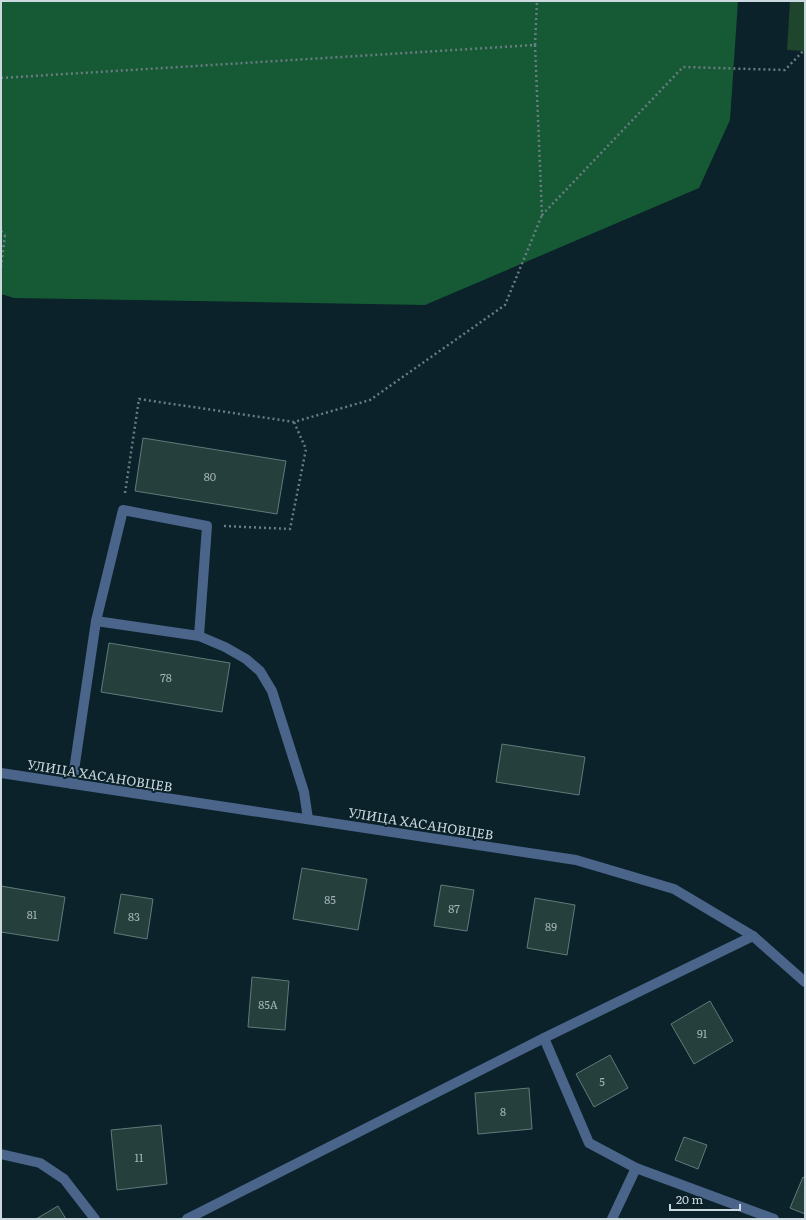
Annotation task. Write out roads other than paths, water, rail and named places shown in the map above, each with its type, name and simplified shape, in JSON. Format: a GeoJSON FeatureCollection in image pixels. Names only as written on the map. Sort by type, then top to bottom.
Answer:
{"type":"FeatureCollection","features":[{"type":"Feature","properties":{"kind":"street"},"geometry":{"type":"LineString","coordinates":[[72,784],[96,621],[123,510],[207,526],[199,636]]}},
{"type":"Feature","properties":{"kind":"street"},"geometry":{"type":"LineString","coordinates":[[96,621],[199,636],[225,647],[246,659],[260,671],[272,691],[304,792],[308,819]]}},
{"type":"Feature","properties":{"kind":"street","name":"УЛИЦА ХАСАНОВЦЕВ"},"geometry":{"type":"LineString","coordinates":[[1,773],[576,860],[674,889],[753,936],[805,982]]}},
{"type":"Feature","properties":{"kind":"street"},"geometry":{"type":"LineString","coordinates":[[187,1219],[544,1038],[753,936]]}},
{"type":"Feature","properties":{"kind":"street"},"geometry":{"type":"LineString","coordinates":[[544,1038],[589,1143],[636,1168],[774,1219]]}},
{"type":"Feature","properties":{"kind":"street"},"geometry":{"type":"LineString","coordinates":[[1,1154],[40,1164],[64,1179],[95,1219]]}},
{"type":"Feature","properties":{"kind":"street"},"geometry":{"type":"LineString","coordinates":[[612,1219],[636,1168]]}}]}
